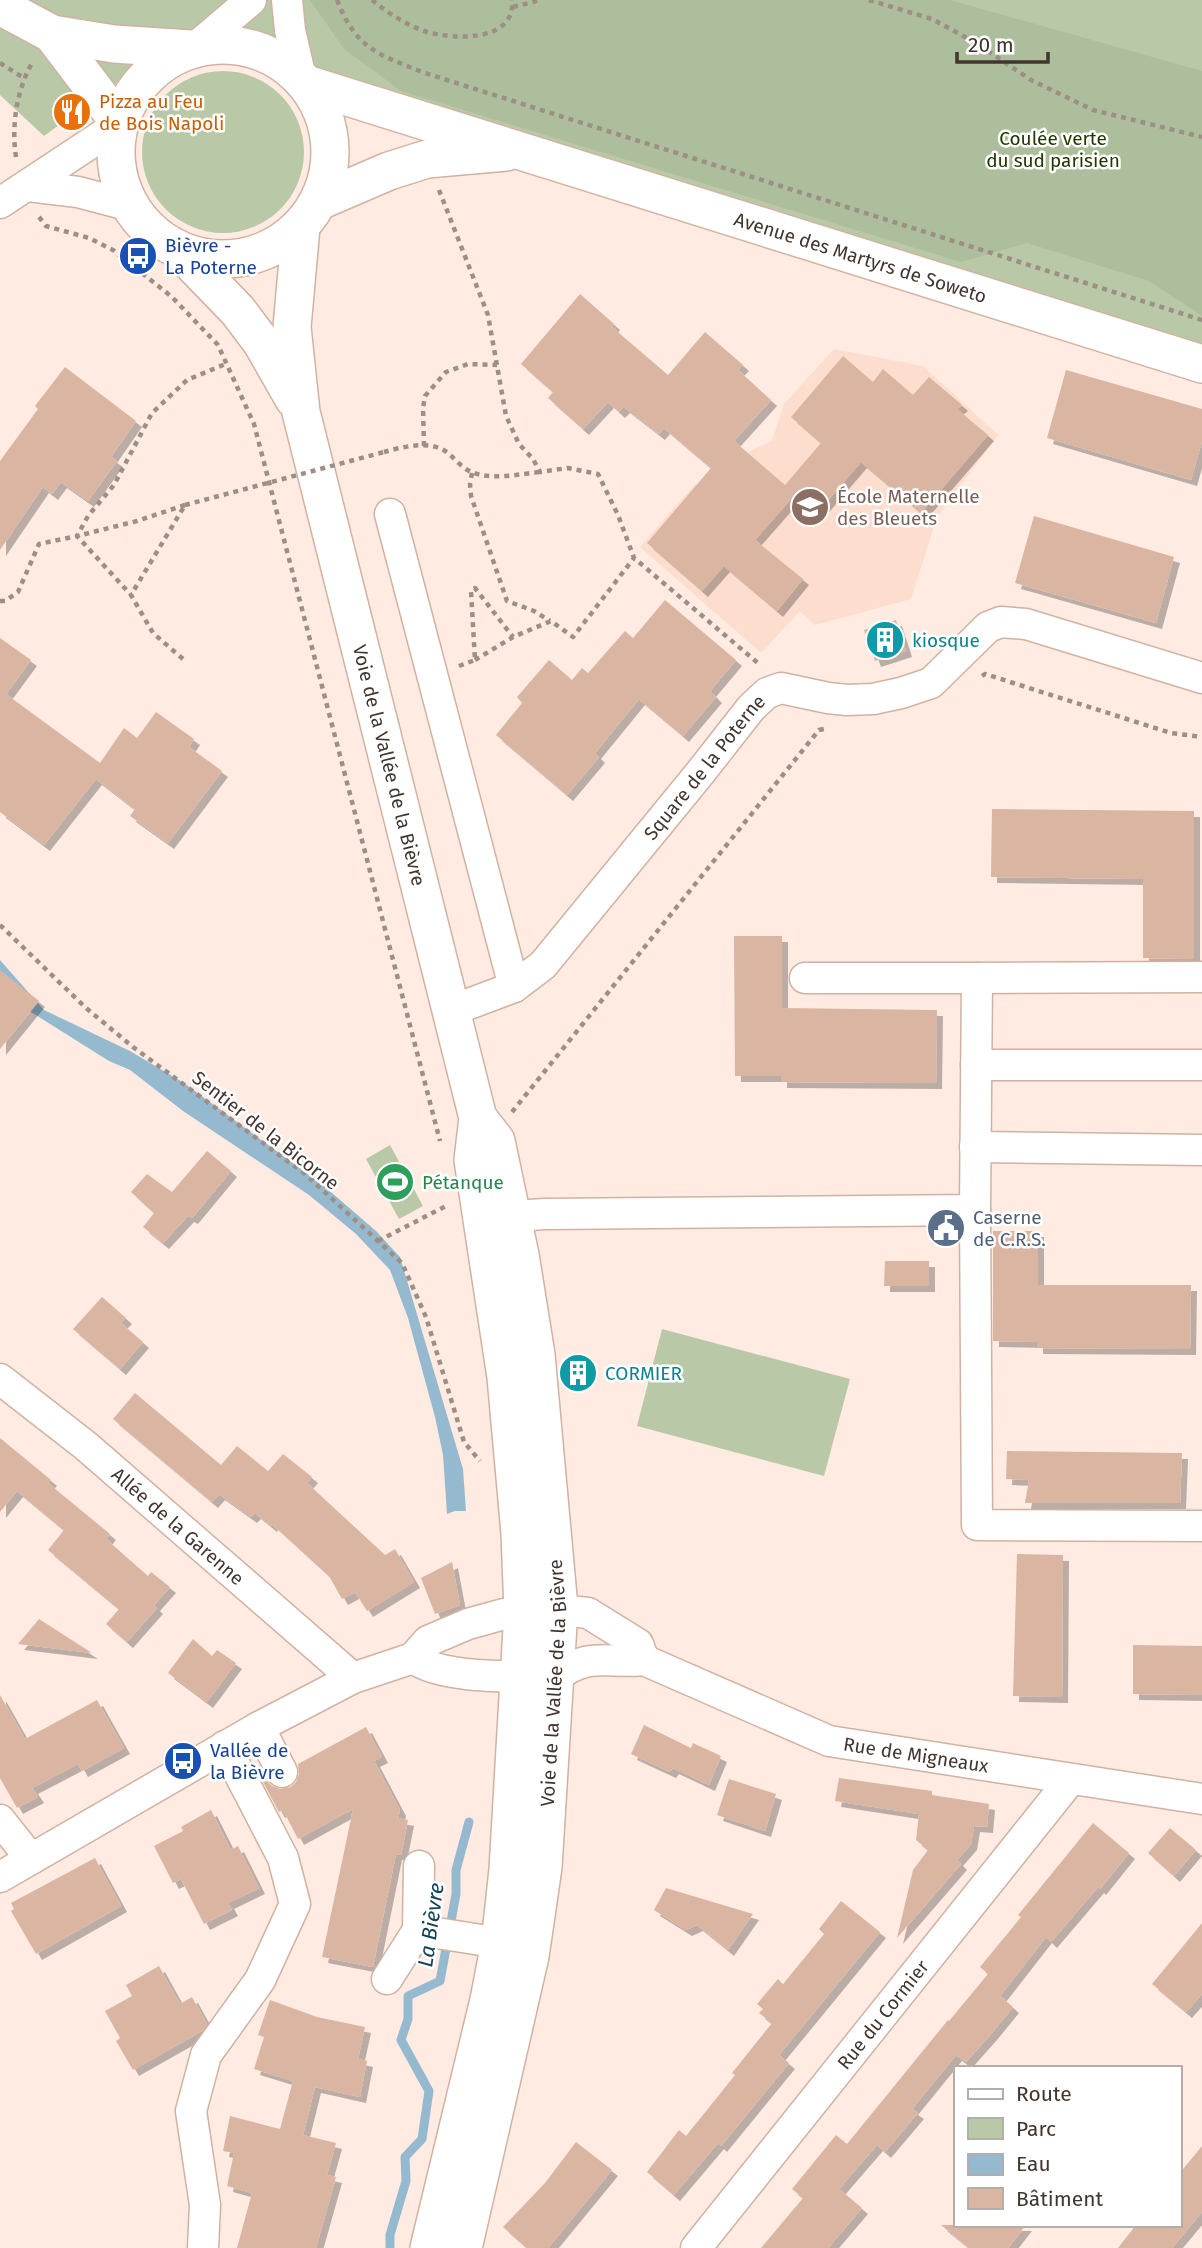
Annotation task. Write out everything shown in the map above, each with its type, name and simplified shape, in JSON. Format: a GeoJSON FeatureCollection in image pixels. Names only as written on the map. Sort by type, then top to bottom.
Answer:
{"type":"FeatureCollection","features":[{"type":"Feature","properties":{"kind":"main road"},"geometry":{"type":"LineString","coordinates":[[0,6],[44,44],[119,123]]}},
{"type":"Feature","properties":{"kind":"main road"},"geometry":{"type":"LineString","coordinates":[[44,44],[193,48],[234,44],[271,55],[304,81],[326,120],[330,161],[310,214],[275,246],[244,258],[212,259],[180,251],[153,234],[131,206],[117,170],[119,123],[130,97],[146,76],[166,60],[193,48]]}},
{"type":"Feature","properties":{"kind":"main road","name":"Avenue des Martyrs de Soweto"},"geometry":{"type":"LineString","coordinates":[[304,81],[1202,364]]}},
{"type":"Feature","properties":{"kind":"main road","name":"Avenue des Martyrs de Soweto"},"geometry":{"type":"LineString","coordinates":[[310,214],[389,171],[427,159],[520,150]]}},
{"type":"Feature","properties":{"kind":"main road","name":"Voie de la Vallée de la Bièvre"},"geometry":{"type":"LineString","coordinates":[[310,214],[292,327],[301,412],[478,1118],[467,1195],[506,1377],[520,1533],[532,1610],[550,1668],[544,1867],[530,1956],[463,2248]]}},
{"type":"Feature","properties":{"kind":"main road","name":"Voie de la Vallée de la Bièvre"},"geometry":{"type":"LineString","coordinates":[[180,251],[238,311],[262,343],[301,412]]}},
{"type":"Feature","properties":{"kind":"main road","name":"Voie de la Vallée de la Bièvre"},"geometry":{"type":"LineString","coordinates":[[478,1118],[496,1141],[513,1216],[536,1355],[532,1610]]}},
{"type":"Feature","properties":{"kind":"main road","name":"Voie de la Vallée de la Bièvre"},"geometry":{"type":"LineString","coordinates":[[429,2248],[489,2000],[500,1943],[508,1870],[550,1668]]}},
{"type":"Feature","properties":{"kind":"street"},"geometry":{"type":"LineString","coordinates":[[193,48],[251,0]]}},
{"type":"Feature","properties":{"kind":"street"},"geometry":{"type":"LineString","coordinates":[[287,0],[290,30],[304,81]]}},
{"type":"Feature","properties":{"kind":"street"},"geometry":{"type":"LineString","coordinates":[[0,203],[119,123]]}},
{"type":"Feature","properties":{"kind":"street"},"geometry":{"type":"LineString","coordinates":[[28,186],[78,192],[131,206]]}},
{"type":"Feature","properties":{"kind":"street"},"geometry":{"type":"LineString","coordinates":[[390,513],[514,987]]}},
{"type":"Feature","properties":{"kind":"street","name":"Square de la Poterne"},"geometry":{"type":"LineString","coordinates":[[453,1010],[514,987],[543,965],[751,708],[767,693],[781,688],[847,700],[873,699],[901,693],[931,683],[988,627],[1011,621],[1202,678]]}},
{"type":"Feature","properties":{"kind":"street"},"geometry":{"type":"LineString","coordinates":[[806,978],[1202,977]]}},
{"type":"Feature","properties":{"kind":"street"},"geometry":{"type":"LineString","coordinates":[[977,978],[977,1525],[1202,1526]]}},
{"type":"Feature","properties":{"kind":"street"},"geometry":{"type":"LineString","coordinates":[[976,1065],[1202,1065]]}},
{"type":"Feature","properties":{"kind":"street"},"geometry":{"type":"LineString","coordinates":[[975,1147],[1202,1150]]}},
{"type":"Feature","properties":{"kind":"street"},"geometry":{"type":"LineString","coordinates":[[513,1216],[545,1213],[975,1210]]}},
{"type":"Feature","properties":{"kind":"street","name":"Allée de la Garenne"},"geometry":{"type":"LineString","coordinates":[[0,1379],[86,1446],[353,1678]]}},
{"type":"Feature","properties":{"kind":"street"},"geometry":{"type":"LineString","coordinates":[[0,1877],[225,1746],[353,1678],[413,1658],[428,1641],[468,1624],[532,1610]]}},
{"type":"Feature","properties":{"kind":"street","name":"Rue de Migneaux"},"geometry":{"type":"LineString","coordinates":[[532,1610],[588,1613],[638,1644],[645,1660]]}},
{"type":"Feature","properties":{"kind":"street","name":"Rue de Migneaux"},"geometry":{"type":"LineString","coordinates":[[413,1658],[424,1666],[468,1674],[550,1668],[602,1658],[622,1662],[645,1660],[829,1741],[1202,1799]]}},
{"type":"Feature","properties":{"kind":"street"},"geometry":{"type":"LineString","coordinates":[[259,1727],[282,1773]]}},
{"type":"Feature","properties":{"kind":"street"},"geometry":{"type":"LineString","coordinates":[[204,2248],[205,2205],[191,2111],[206,2055],[260,1980],[295,1904],[283,1858],[225,1746]]}},
{"type":"Feature","properties":{"kind":"street","name":"Rue du Cormier"},"geometry":{"type":"LineString","coordinates":[[696,2248],[1071,1779]]}},
{"type":"Feature","properties":{"kind":"street"},"geometry":{"type":"LineString","coordinates":[[0,1820],[31,1859]]}},
{"type":"Feature","properties":{"kind":"street"},"geometry":{"type":"LineString","coordinates":[[419,1866],[438,1933]]}},
{"type":"Feature","properties":{"kind":"street"},"geometry":{"type":"LineString","coordinates":[[438,1933],[500,1943]]}},
{"type":"Feature","properties":{"kind":"street"},"geometry":{"type":"LineString","coordinates":[[387,1979],[438,1933]]}},
{"type":"Feature","properties":{"kind":"path"},"geometry":{"type":"LineString","coordinates":[[337,0],[350,29],[371,49],[425,73],[1202,320]]}},
{"type":"Feature","properties":{"kind":"path"},"geometry":{"type":"LineString","coordinates":[[372,0],[389,13],[422,30],[437,35],[460,37],[485,34],[504,25],[510,18],[512,0]]}},
{"type":"Feature","properties":{"kind":"path"},"geometry":{"type":"LineString","coordinates":[[513,7],[541,0]]}},
{"type":"Feature","properties":{"kind":"path"},"geometry":{"type":"LineString","coordinates":[[869,0],[932,19],[976,43],[1031,80],[1093,110],[1202,137]]}},
{"type":"Feature","properties":{"kind":"path"},"geometry":{"type":"LineString","coordinates":[[44,44],[24,78],[18,102],[15,147],[17,162],[40,218],[46,226],[89,239],[113,250],[172,298],[218,345],[254,424],[442,1147]]}},
{"type":"Feature","properties":{"kind":"path"},"geometry":{"type":"LineString","coordinates":[[0,63],[24,78]]}},
{"type":"Feature","properties":{"kind":"path"},"geometry":{"type":"LineString","coordinates":[[427,159],[488,315],[506,416],[519,443],[533,458],[540,472]]}},
{"type":"Feature","properties":{"kind":"path"},"geometry":{"type":"LineString","coordinates":[[77,536],[88,516],[114,485],[152,413],[187,380],[228,363]]}},
{"type":"Feature","properties":{"kind":"path"},"geometry":{"type":"LineString","coordinates":[[424,446],[422,408],[425,396],[446,372],[468,365],[497,365]]}},
{"type":"Feature","properties":{"kind":"path"},"geometry":{"type":"LineString","coordinates":[[0,601],[5,601],[18,592],[39,544],[137,521],[185,505],[384,452],[424,446],[445,451],[472,473],[489,476],[568,468],[598,474],[618,515],[634,558],[761,666],[781,688]]}},
{"type":"Feature","properties":{"kind":"path"},"geometry":{"type":"LineString","coordinates":[[472,473],[471,496],[507,601],[534,611],[573,637],[634,558]]}},
{"type":"Feature","properties":{"kind":"path"},"geometry":{"type":"LineString","coordinates":[[131,595],[185,505]]}},
{"type":"Feature","properties":{"kind":"path"},"geometry":{"type":"LineString","coordinates":[[77,536],[131,595],[153,632],[183,659]]}},
{"type":"Feature","properties":{"kind":"path"},"geometry":{"type":"LineString","coordinates":[[475,660],[513,637],[551,621]]}},
{"type":"Feature","properties":{"kind":"path"},"geometry":{"type":"LineString","coordinates":[[974,681],[985,674],[1171,733],[1202,737]]}},
{"type":"Feature","properties":{"kind":"path"},"geometry":{"type":"LineString","coordinates":[[478,1118],[509,1115],[819,730],[830,729]]}},
{"type":"Feature","properties":{"kind":"path","name":"Sentier de la Bicorne"},"geometry":{"type":"LineString","coordinates":[[0,925],[86,1008],[124,1040],[305,1174],[402,1262],[426,1317],[464,1442],[479,1460],[487,1464]]}},
{"type":"Feature","properties":{"kind":"path"},"geometry":{"type":"LineString","coordinates":[[378,1241],[467,1195]]}},
{"type":"Feature","properties":{"kind":"shaded area","name":"École Maternelle des Bleuets"},"geometry":{"type":"Polygon","coordinates":[[[834,349],[923,366],[998,435],[937,517],[911,599],[815,625],[800,611],[761,653],[640,547],[695,484],[711,496],[750,451],[772,441],[784,404],[834,349]]]}},
{"type":"Feature","properties":{"kind":"green space","name":"Coulée verte du sud parisien"},"geometry":{"type":"Polygon","coordinates":[[[0,0],[1202,0],[1202,351],[543,147],[188,31],[44,136],[0,95],[0,0]]]}},
{"type":"Feature","properties":{"kind":"green space","name":"Coulée verte du sud parisien"},"geometry":{"type":"Polygon","coordinates":[[[310,0],[950,0],[1202,71],[1202,316],[1149,281],[1027,243],[961,262],[401,91],[344,49],[310,0]]]}},
{"type":"Feature","properties":{"kind":"green space"},"geometry":{"type":"Polygon","coordinates":[[[223,71],[254,77],[281,94],[298,121],[304,152],[298,183],[281,210],[254,227],[223,233],[192,227],[165,210],[148,183],[142,152],[148,121],[165,94],[192,77],[223,71]]]}},
{"type":"Feature","properties":{"kind":"green space","name":"Pétanque"},"geometry":{"type":"Polygon","coordinates":[[[390,1145],[423,1206],[399,1219],[366,1159],[390,1145]]]}},
{"type":"Feature","properties":{"kind":"green space"},"geometry":{"type":"Polygon","coordinates":[[[662,1329],[850,1379],[824,1476],[637,1426],[662,1329]]]}},
{"type":"Feature","properties":{"kind":"water"},"geometry":{"type":"Polygon","coordinates":[[[0,960],[44,1010],[130,1051],[184,1083],[324,1186],[376,1231],[400,1257],[463,1469],[466,1511],[447,1514],[443,1455],[435,1417],[408,1318],[390,1270],[356,1234],[309,1195],[183,1111],[130,1070],[109,1061],[31,1012],[0,979],[0,960]]]}},
{"type":"Feature","properties":{"kind":"building"},"geometry":{"type":"Polygon","coordinates":[[[580,294],[614,324],[612,327],[668,375],[705,332],[743,365],[738,370],[771,400],[734,441],[785,485],[821,443],[791,417],[843,356],[873,382],[883,369],[913,395],[929,377],[962,405],[957,409],[988,435],[921,513],[861,462],[813,518],[791,499],[755,540],[803,579],[777,611],[724,566],[702,591],[647,543],[711,468],[664,428],[659,434],[624,407],[619,412],[608,402],[583,429],[548,398],[553,392],[521,364],[580,294]]]}},
{"type":"Feature","properties":{"kind":"building"},"geometry":{"type":"Polygon","coordinates":[[[65,367],[136,421],[111,457],[117,461],[88,501],[61,482],[52,494],[43,487],[0,550],[0,461],[38,409],[35,406],[65,367]]]}},
{"type":"Feature","properties":{"kind":"building"},"geometry":{"type":"Polygon","coordinates":[[[1066,370],[1202,409],[1202,441],[1191,480],[1047,438],[1066,370]]]}},
{"type":"Feature","properties":{"kind":"building"},"geometry":{"type":"Polygon","coordinates":[[[1034,516],[1174,557],[1156,623],[1015,583],[1034,516]]]}},
{"type":"Feature","properties":{"kind":"building"},"geometry":{"type":"Polygon","coordinates":[[[665,600],[736,660],[710,691],[716,697],[683,736],[639,699],[595,753],[599,757],[567,795],[496,735],[522,703],[517,697],[549,660],[572,680],[582,668],[588,673],[625,631],[633,638],[665,600]]]}},
{"type":"Feature","properties":{"kind":"building","name":"kiosque"},"geometry":{"type":"Polygon","coordinates":[[[896,620],[906,651],[875,661],[864,630],[896,620]]]}},
{"type":"Feature","properties":{"kind":"building"},"geometry":{"type":"Polygon","coordinates":[[[0,638],[31,660],[6,694],[100,763],[124,728],[137,738],[156,712],[194,739],[189,747],[222,771],[168,843],[130,816],[135,809],[96,779],[44,845],[0,812],[0,638]]]}},
{"type":"Feature","properties":{"kind":"building"},"geometry":{"type":"Polygon","coordinates":[[[992,809],[1194,811],[1194,959],[1143,958],[1143,879],[991,877],[992,809]]]}},
{"type":"Feature","properties":{"kind":"building"},"geometry":{"type":"Polygon","coordinates":[[[734,936],[782,936],[782,1008],[937,1010],[936,1083],[781,1082],[781,1076],[735,1076],[734,936]]]}},
{"type":"Feature","properties":{"kind":"building"},"geometry":{"type":"Polygon","coordinates":[[[0,970],[39,1001],[0,1049],[0,970]]]}},
{"type":"Feature","properties":{"kind":"building"},"geometry":{"type":"Polygon","coordinates":[[[207,1151],[231,1171],[192,1218],[188,1216],[163,1243],[143,1227],[154,1213],[131,1192],[147,1174],[172,1192],[207,1151]]]}},
{"type":"Feature","properties":{"kind":"building"},"geometry":{"type":"Polygon","coordinates":[[[993,1231],[1038,1231],[1038,1285],[1191,1285],[1190,1349],[1037,1348],[1037,1342],[993,1341],[993,1231]]]}},
{"type":"Feature","properties":{"kind":"building"},"geometry":{"type":"Polygon","coordinates":[[[885,1261],[929,1261],[929,1286],[884,1286],[885,1261]]]}},
{"type":"Feature","properties":{"kind":"building"},"geometry":{"type":"Polygon","coordinates":[[[102,1297],[126,1318],[121,1323],[143,1342],[120,1369],[73,1329],[102,1297]]]}},
{"type":"Feature","properties":{"kind":"building"},"geometry":{"type":"Polygon","coordinates":[[[135,1393],[221,1465],[237,1446],[268,1471],[283,1454],[312,1477],[307,1483],[385,1555],[395,1549],[414,1582],[367,1611],[355,1592],[342,1599],[329,1576],[272,1524],[271,1526],[255,1513],[251,1517],[219,1494],[212,1502],[113,1419],[135,1393]]]}},
{"type":"Feature","properties":{"kind":"building"},"geometry":{"type":"Polygon","coordinates":[[[0,1438],[51,1480],[48,1483],[110,1534],[106,1539],[148,1576],[151,1572],[170,1587],[154,1605],[157,1608],[127,1642],[106,1624],[119,1609],[48,1550],[64,1530],[17,1491],[0,1512],[0,1438]]]}},
{"type":"Feature","properties":{"kind":"building"},"geometry":{"type":"Polygon","coordinates":[[[1007,1451],[1182,1453],[1180,1503],[1025,1503],[1029,1480],[1006,1479],[1007,1451]]]}},
{"type":"Feature","properties":{"kind":"building"},"geometry":{"type":"Polygon","coordinates":[[[1017,1554],[1063,1555],[1062,1697],[1013,1696],[1017,1554]]]}},
{"type":"Feature","properties":{"kind":"building"},"geometry":{"type":"Polygon","coordinates":[[[452,1562],[460,1605],[435,1614],[421,1578],[452,1562]]]}},
{"type":"Feature","properties":{"kind":"building"},"geometry":{"type":"Polygon","coordinates":[[[39,1619],[92,1653],[18,1644],[39,1619]]]}},
{"type":"Feature","properties":{"kind":"building"},"geometry":{"type":"Polygon","coordinates":[[[193,1639],[212,1656],[217,1650],[236,1663],[207,1702],[168,1673],[193,1639]]]}},
{"type":"Feature","properties":{"kind":"building"},"geometry":{"type":"Polygon","coordinates":[[[1133,1645],[1202,1646],[1202,1695],[1133,1694],[1133,1645]]]}},
{"type":"Feature","properties":{"kind":"building"},"geometry":{"type":"Polygon","coordinates":[[[0,1695],[25,1739],[97,1700],[124,1748],[82,1771],[78,1764],[32,1788],[38,1797],[17,1808],[0,1778],[0,1695]]]}},
{"type":"Feature","properties":{"kind":"building"},"geometry":{"type":"Polygon","coordinates":[[[644,1725],[691,1748],[693,1743],[721,1756],[709,1785],[673,1768],[670,1772],[631,1754],[644,1725]]]}},
{"type":"Feature","properties":{"kind":"building"},"geometry":{"type":"Polygon","coordinates":[[[366,1727],[382,1757],[374,1761],[400,1810],[398,1818],[408,1820],[401,1855],[396,1854],[373,1967],[322,1957],[353,1809],[298,1839],[283,1810],[279,1812],[263,1782],[267,1781],[280,1789],[291,1787],[299,1774],[298,1764],[366,1727]]]}},
{"type":"Feature","properties":{"kind":"building"},"geometry":{"type":"Polygon","coordinates":[[[839,1778],[932,1791],[932,1795],[989,1804],[987,1827],[974,1826],[971,1844],[957,1860],[961,1864],[897,1938],[913,1870],[928,1850],[916,1840],[919,1814],[835,1801],[839,1778]]]}},
{"type":"Feature","properties":{"kind":"building"},"geometry":{"type":"Polygon","coordinates":[[[729,1779],[776,1794],[765,1831],[717,1815],[729,1779]]]}},
{"type":"Feature","properties":{"kind":"building"},"geometry":{"type":"Polygon","coordinates":[[[211,1810],[231,1850],[238,1846],[259,1888],[228,1903],[232,1910],[204,1924],[181,1879],[173,1883],[154,1846],[183,1831],[181,1827],[211,1810]]]}},
{"type":"Feature","properties":{"kind":"building"},"geometry":{"type":"Polygon","coordinates":[[[1093,1823],[1129,1853],[1051,1942],[1046,1937],[1000,1996],[1013,2007],[991,2034],[966,2062],[956,2055],[912,2109],[918,2113],[885,2152],[877,2145],[839,2189],[862,2208],[828,2248],[761,2248],[803,2198],[792,2189],[836,2135],[847,2144],[988,1974],[980,1967],[1021,1917],[1018,1915],[1093,1823]]]}},
{"type":"Feature","properties":{"kind":"building"},"geometry":{"type":"Polygon","coordinates":[[[1170,1828],[1196,1850],[1174,1876],[1148,1853],[1170,1828]]]}},
{"type":"Feature","properties":{"kind":"building"},"geometry":{"type":"Polygon","coordinates":[[[95,1858],[121,1906],[36,1954],[11,1911],[14,1909],[11,1903],[95,1858]]]}},
{"type":"Feature","properties":{"kind":"building"},"geometry":{"type":"Polygon","coordinates":[[[666,1888],[753,1914],[728,1950],[697,1925],[686,1930],[654,1910],[666,1888]]]}},
{"type":"Feature","properties":{"kind":"building"},"geometry":{"type":"Polygon","coordinates":[[[841,1901],[880,1932],[779,2055],[789,2063],[721,2146],[718,2143],[674,2195],[647,2172],[679,2130],[686,2136],[735,2075],[732,2073],[772,2023],[759,2013],[763,2009],[757,2004],[778,1979],[783,1984],[824,1934],[819,1929],[841,1901]]]}},
{"type":"Feature","properties":{"kind":"building"},"geometry":{"type":"Polygon","coordinates":[[[1202,1923],[1202,1994],[1186,2012],[1152,1984],[1202,1923]]]}},
{"type":"Feature","properties":{"kind":"building"},"geometry":{"type":"Polygon","coordinates":[[[159,1966],[180,2004],[192,1997],[207,2024],[202,2031],[133,2070],[116,2041],[120,2038],[105,2011],[132,1996],[126,1985],[159,1966]]]}},
{"type":"Feature","properties":{"kind":"building"},"geometry":{"type":"Polygon","coordinates":[[[270,2000],[317,2017],[365,2027],[358,2059],[367,2061],[360,2097],[315,2087],[303,2135],[336,2143],[327,2175],[336,2177],[316,2248],[237,2248],[252,2193],[227,2186],[234,2153],[223,2151],[230,2116],[280,2129],[293,2081],[254,2069],[264,2037],[258,2035],[270,2000]]]}},
{"type":"Feature","properties":{"kind":"building"},"geometry":{"type":"Polygon","coordinates":[[[576,2142],[612,2170],[548,2248],[527,2248],[503,2227],[545,2183],[576,2142]]]}},
{"type":"Feature","properties":{"kind":"building"},"geometry":{"type":"Polygon","coordinates":[[[1202,2146],[1202,2212],[1172,2248],[1118,2248],[1134,2227],[1181,2227],[1181,2172],[1202,2146]]]}},
{"type":"Feature","properties":{"kind":"building"},"geometry":{"type":"Polygon","coordinates":[[[941,2225],[1024,2227],[1008,2248],[969,2248],[941,2225]]]}},
{"type":"Feature","properties":{"kind":"waterway","name":"La Bièvre"},"geometry":{"type":"LineString","coordinates":[[390,2248],[390,2235],[406,2181],[405,2157],[422,2139],[429,2091],[401,2040],[408,2019],[408,1996],[440,1981],[456,1894],[456,1870],[469,1822]]}},
{"type":"Feature","properties":{"kind":"place","name":"Pizza au Feu de Bois Napoli"},"geometry":{"type":"Point","coordinates":[72,112]}},
{"type":"Feature","properties":{"kind":"place","name":"Bièvre - La Poterne"},"geometry":{"type":"Point","coordinates":[138,256]}},
{"type":"Feature","properties":{"kind":"place","name":"École Maternelle des Bleuets"},"geometry":{"type":"Point","coordinates":[810,507]}},
{"type":"Feature","properties":{"kind":"place","name":"kiosque"},"geometry":{"type":"Point","coordinates":[885,640]}},
{"type":"Feature","properties":{"kind":"place","name":"Pétanque"},"geometry":{"type":"Point","coordinates":[395,1182]}},
{"type":"Feature","properties":{"kind":"place","name":"Caserne de C.R.S."},"geometry":{"type":"Point","coordinates":[946,1228]}},
{"type":"Feature","properties":{"kind":"place","name":"CORMIER"},"geometry":{"type":"Point","coordinates":[578,1373]}},
{"type":"Feature","properties":{"kind":"place","name":"Vallée de la Bièvre"},"geometry":{"type":"Point","coordinates":[183,1761]}}]}
